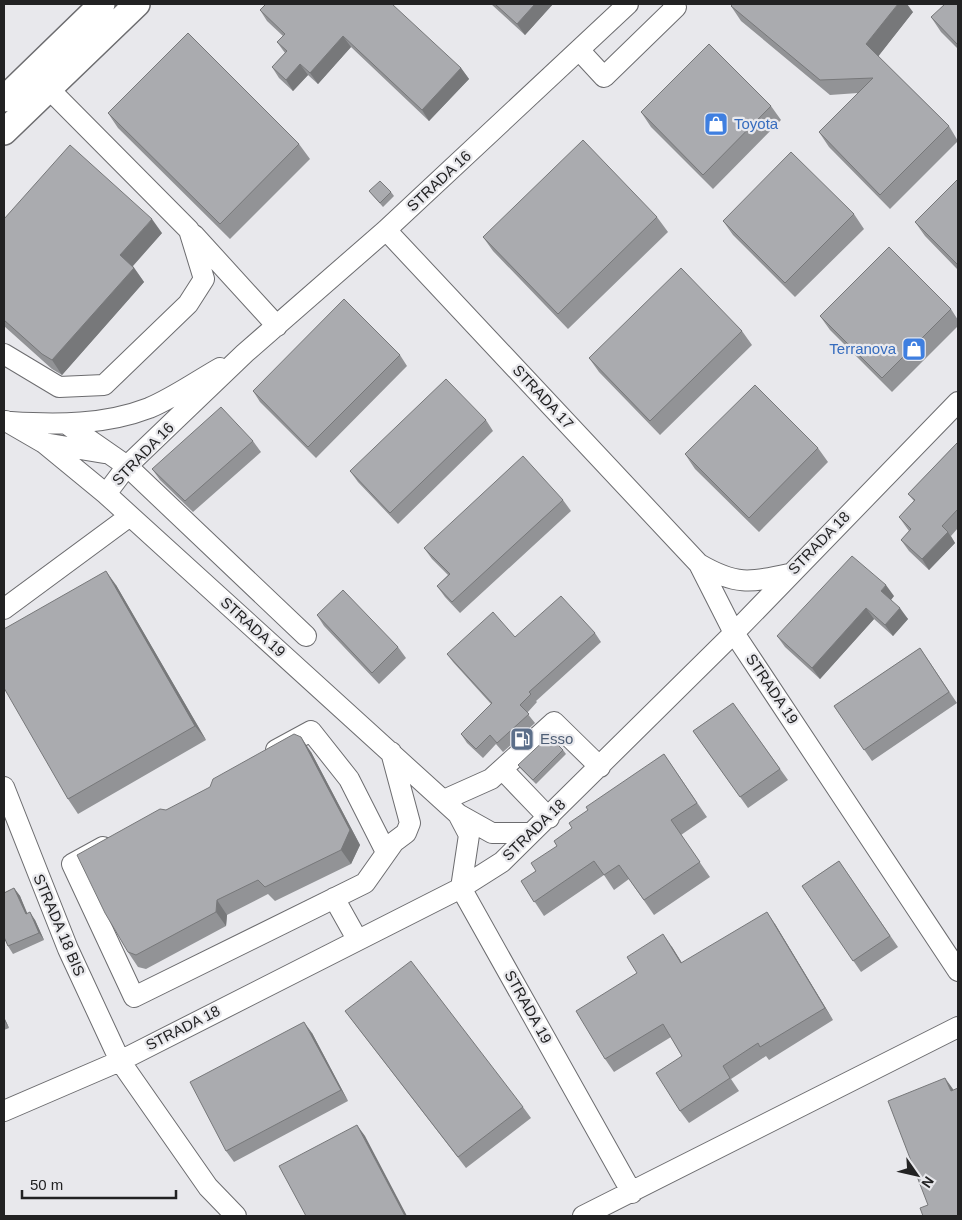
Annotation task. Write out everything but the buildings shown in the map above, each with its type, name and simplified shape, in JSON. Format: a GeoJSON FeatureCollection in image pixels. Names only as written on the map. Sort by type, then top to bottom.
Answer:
{"type":"FeatureCollection","features":[{"type":"Feature","properties":{"kind":"main road"},"geometry":{"type":"LineString","coordinates":[[4,99],[102,4]]}},
{"type":"Feature","properties":{"kind":"main road"},"geometry":{"type":"LineString","coordinates":[[4,132],[136,4]]}},
{"type":"Feature","properties":{"kind":"street","name":"STRADA 16"},"geometry":{"type":"LineString","coordinates":[[106,494],[127,466],[245,353],[386,230],[628,4]]}},
{"type":"Feature","properties":{"kind":"street"},"geometry":{"type":"LineString","coordinates":[[579,50],[604,76],[676,7],[673,4]]}},
{"type":"Feature","properties":{"kind":"street"},"geometry":{"type":"LineString","coordinates":[[49,88],[189,230],[277,326]]}},
{"type":"Feature","properties":{"kind":"street"},"geometry":{"type":"LineString","coordinates":[[4,354],[59,387],[104,384],[188,304],[204,279],[189,230]]}},
{"type":"Feature","properties":{"kind":"street","name":"STRADA 17"},"geometry":{"type":"LineString","coordinates":[[386,230],[699,564],[734,633]]}},
{"type":"Feature","properties":{"kind":"street","name":"STRADA 16"},"geometry":{"type":"LineString","coordinates":[[5,421],[68,424],[149,408],[245,353]]}},
{"type":"Feature","properties":{"kind":"street","name":"STRADA 18"},"geometry":{"type":"LineString","coordinates":[[4,1111],[120,1061],[357,939],[461,888],[502,862],[529,834],[549,818],[734,633],[789,574],[958,402]]}},
{"type":"Feature","properties":{"kind":"street","name":"STRADA 19"},"geometry":{"type":"LineString","coordinates":[[5,421],[44,444],[106,494],[458,814],[492,832],[529,834]]}},
{"type":"Feature","properties":{"kind":"street"},"geometry":{"type":"LineString","coordinates":[[68,424],[127,466],[306,636]]}},
{"type":"Feature","properties":{"kind":"street","name":"STRADA 19"},"geometry":{"type":"LineString","coordinates":[[44,444],[108,453]]}},
{"type":"Feature","properties":{"kind":"street"},"geometry":{"type":"LineString","coordinates":[[4,609],[130,516]]}},
{"type":"Feature","properties":{"kind":"street","name":"STRADA 17"},"geometry":{"type":"LineString","coordinates":[[699,564],[720,576],[743,582],[789,574]]}},
{"type":"Feature","properties":{"kind":"street","name":"STRADA 19"},"geometry":{"type":"LineString","coordinates":[[734,633],[958,971]]}},
{"type":"Feature","properties":{"kind":"street"},"geometry":{"type":"LineString","coordinates":[[444,800],[491,779],[554,722],[600,767]]}},
{"type":"Feature","properties":{"kind":"street"},"geometry":{"type":"LineString","coordinates":[[260,759],[311,731],[349,779],[386,852]]}},
{"type":"Feature","properties":{"kind":"street"},"geometry":{"type":"LineString","coordinates":[[123,836],[72,864],[134,997],[364,883],[386,852],[406,833],[410,823],[391,752]]}},
{"type":"Feature","properties":{"kind":"street"},"geometry":{"type":"LineString","coordinates":[[502,769],[549,818]]}},
{"type":"Feature","properties":{"kind":"street","name":"STRADA 18 BIS"},"geometry":{"type":"LineString","coordinates":[[4,787],[68,949],[120,1061],[208,1187],[236,1216]]}},
{"type":"Feature","properties":{"kind":"street","name":"STRADA 19"},"geometry":{"type":"LineString","coordinates":[[458,814],[469,835],[461,888],[632,1193]]}},
{"type":"Feature","properties":{"kind":"street"},"geometry":{"type":"LineString","coordinates":[[334,898],[357,939]]}},
{"type":"Feature","properties":{"kind":"street"},"geometry":{"type":"LineString","coordinates":[[583,1216],[632,1193],[958,1027]]}},
{"type":"Feature","properties":{"kind":"place","name":"Toyota"},"geometry":{"type":"Point","coordinates":[716,124]}},
{"type":"Feature","properties":{"kind":"place","name":"Terranova"},"geometry":{"type":"Point","coordinates":[914,349]}},
{"type":"Feature","properties":{"kind":"place","name":"Esso"},"geometry":{"type":"Point","coordinates":[522,739]}}]}
